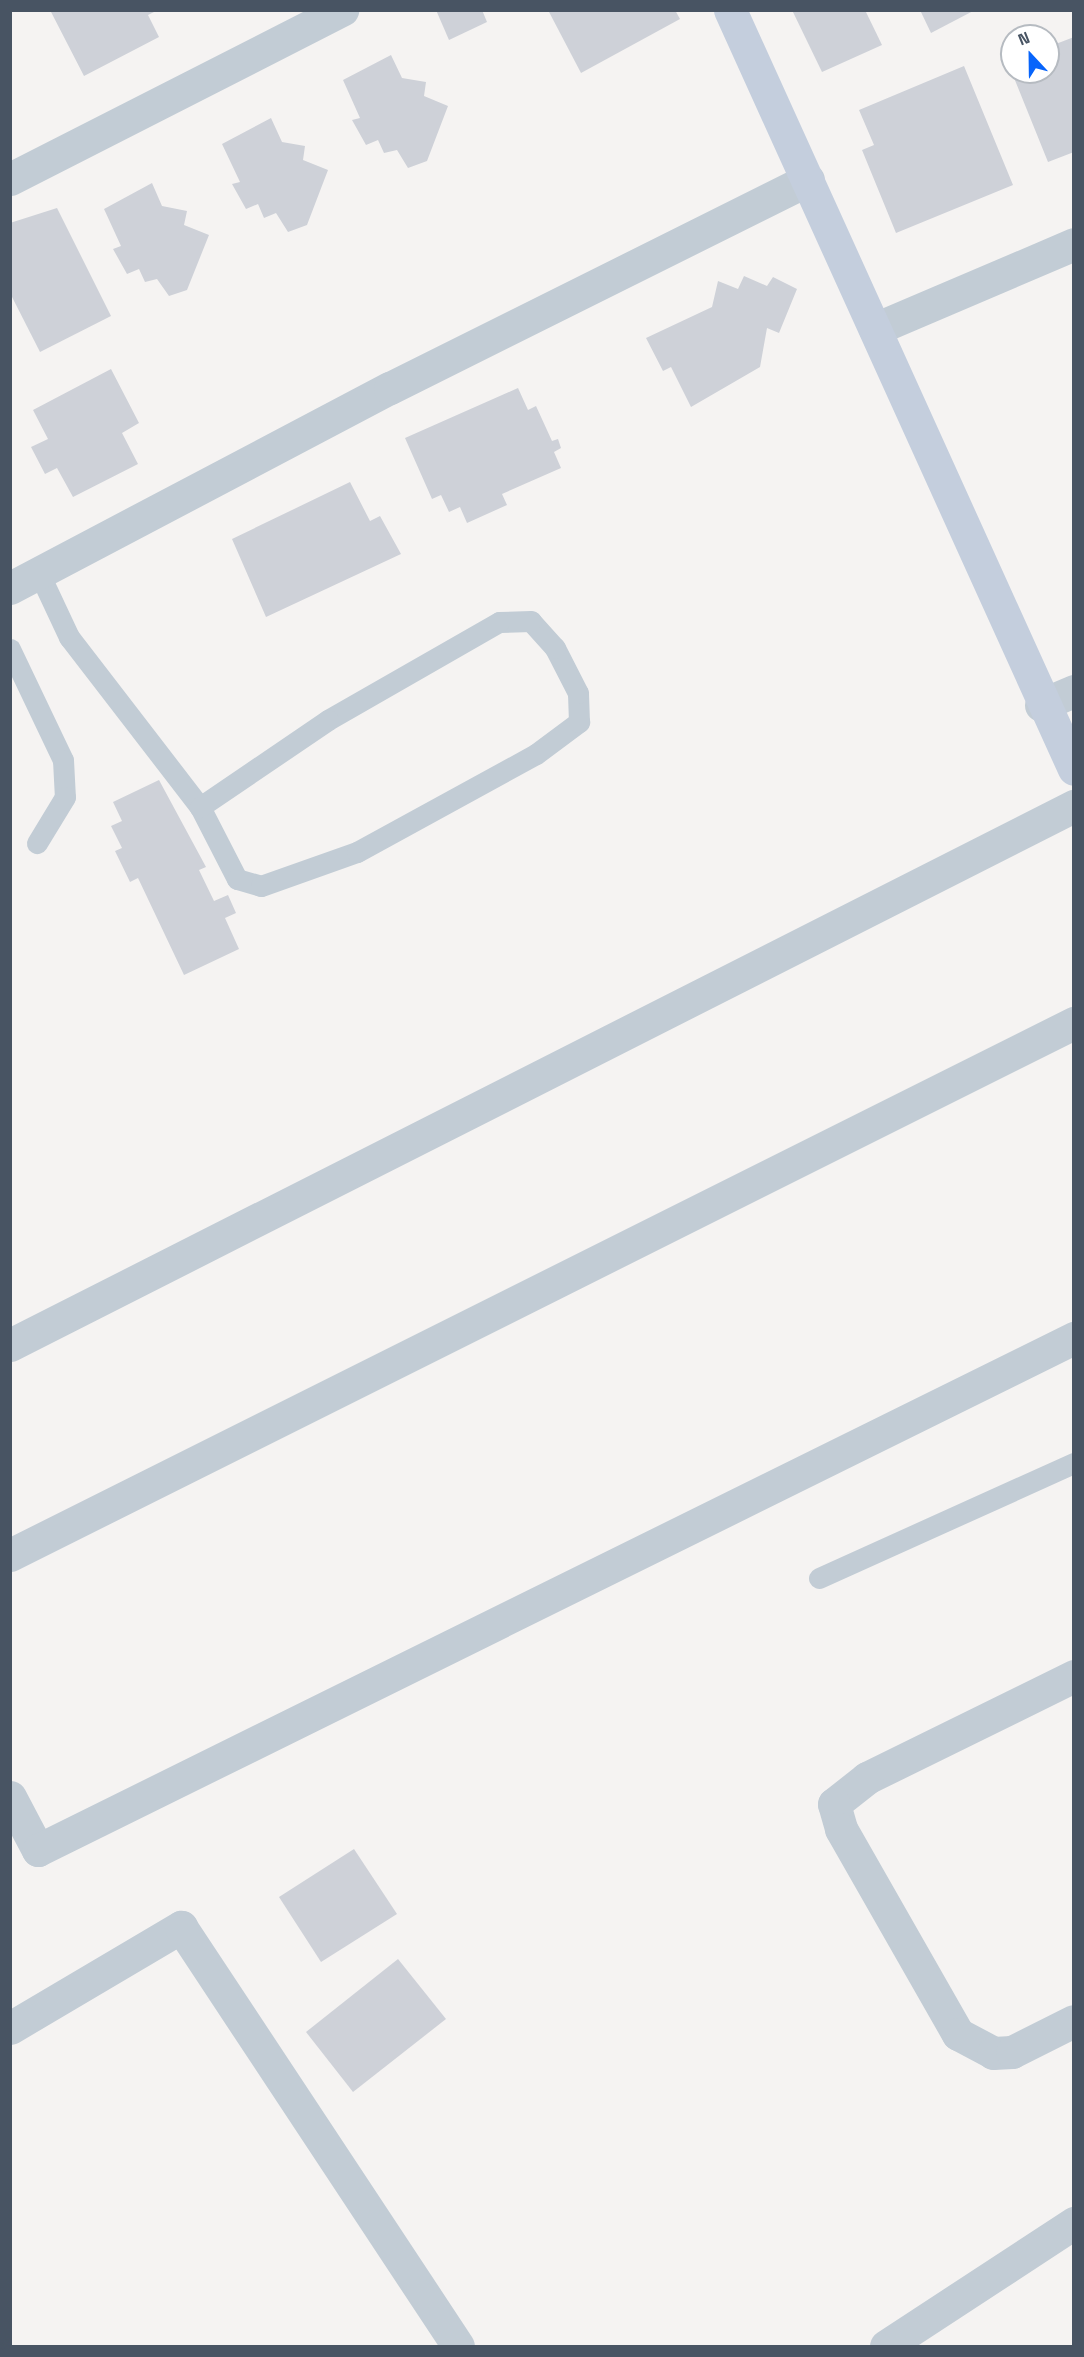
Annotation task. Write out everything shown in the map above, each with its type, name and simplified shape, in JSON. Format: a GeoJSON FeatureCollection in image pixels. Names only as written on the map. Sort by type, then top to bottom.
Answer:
{"type":"FeatureCollection","features":[{"type":"Feature","properties":{"kind":"street"},"geometry":{"type":"LineString","coordinates":[[10,179],[342,10]]}},
{"type":"Feature","properties":{"kind":"street"},"geometry":{"type":"LineString","coordinates":[[730,10],[875,328],[1041,705],[1074,769]]}},
{"type":"Feature","properties":{"kind":"street"},"geometry":{"type":"LineString","coordinates":[[10,588],[380,393],[808,180]]}},
{"type":"Feature","properties":{"kind":"street"},"geometry":{"type":"LineString","coordinates":[[875,328],[1074,244]]}},
{"type":"Feature","properties":{"kind":"street"},"geometry":{"type":"LineString","coordinates":[[1041,705],[1074,691]]}},
{"type":"Feature","properties":{"kind":"street"},"geometry":{"type":"LineString","coordinates":[[10,1345],[1074,806]]}},
{"type":"Feature","properties":{"kind":"street"},"geometry":{"type":"LineString","coordinates":[[10,1555],[1074,1023]]}},
{"type":"Feature","properties":{"kind":"street"},"geometry":{"type":"LineString","coordinates":[[10,1797],[38,1850],[1074,1338]]}},
{"type":"Feature","properties":{"kind":"street"},"geometry":{"type":"LineString","coordinates":[[1074,1676],[857,1784],[834,1804],[852,1848],[958,2034],[993,2054],[1012,2052],[1074,2021]]}},
{"type":"Feature","properties":{"kind":"street"},"geometry":{"type":"LineString","coordinates":[[10,2028],[181,1927],[458,2346]]}},
{"type":"Feature","properties":{"kind":"street"},"geometry":{"type":"LineString","coordinates":[[886,2346],[1074,2223]]}},
{"type":"Feature","properties":{"kind":"lane"},"geometry":{"type":"LineString","coordinates":[[39,573],[69,637],[200,807],[237,879],[261,886],[309,873],[536,754],[579,722],[578,693],[555,648],[531,621],[499,621],[328,720],[200,807]]}},
{"type":"Feature","properties":{"kind":"lane"},"geometry":{"type":"LineString","coordinates":[[10,649],[63,760],[65,797],[37,843]]}},
{"type":"Feature","properties":{"kind":"lane"},"geometry":{"type":"LineString","coordinates":[[819,1578],[1074,1463]]}},
{"type":"Feature","properties":{"kind":"building"},"geometry":{"type":"Polygon","coordinates":[[[50,10],[158,10],[148,15],[159,37],[84,76],[50,10]]]}},
{"type":"Feature","properties":{"kind":"building"},"geometry":{"type":"Polygon","coordinates":[[[436,10],[482,10],[487,22],[449,40],[436,10]]]}},
{"type":"Feature","properties":{"kind":"building"},"geometry":{"type":"Polygon","coordinates":[[[548,10],[675,10],[680,19],[581,73],[548,10]]]}},
{"type":"Feature","properties":{"kind":"building"},"geometry":{"type":"Polygon","coordinates":[[[792,10],[865,10],[882,45],[822,72],[792,10]]]}},
{"type":"Feature","properties":{"kind":"building"},"geometry":{"type":"Polygon","coordinates":[[[920,10],[975,10],[931,33],[920,10]]]}},
{"type":"Feature","properties":{"kind":"building"},"geometry":{"type":"Polygon","coordinates":[[[1074,37],[1074,152],[1048,162],[1016,84],[1060,84],[1060,42],[1074,37]]]}},
{"type":"Feature","properties":{"kind":"building"},"geometry":{"type":"Polygon","coordinates":[[[391,55],[402,78],[426,82],[424,96],[448,106],[427,161],[408,168],[397,150],[384,153],[378,140],[366,145],[352,120],[360,118],[343,80],[391,55]]]}},
{"type":"Feature","properties":{"kind":"building"},"geometry":{"type":"Polygon","coordinates":[[[964,66],[1013,185],[896,233],[862,150],[874,145],[859,110],[964,66]]]}},
{"type":"Feature","properties":{"kind":"building"},"geometry":{"type":"Polygon","coordinates":[[[271,118],[282,142],[305,146],[303,160],[328,170],[307,225],[288,232],[276,213],[264,218],[258,204],[246,209],[232,184],[240,182],[222,144],[271,118]]]}},
{"type":"Feature","properties":{"kind":"building"},"geometry":{"type":"Polygon","coordinates":[[[152,183],[162,206],[187,211],[184,225],[209,235],[187,290],[169,296],[157,279],[145,282],[139,269],[127,274],[113,249],[121,246],[104,209],[152,183]]]}},
{"type":"Feature","properties":{"kind":"building"},"geometry":{"type":"Polygon","coordinates":[[[57,208],[111,316],[40,352],[10,293],[10,223],[57,208]]]}},
{"type":"Feature","properties":{"kind":"building"},"geometry":{"type":"Polygon","coordinates":[[[744,276],[767,286],[773,277],[797,289],[779,333],[767,328],[760,367],[691,407],[671,367],[663,371],[646,338],[712,307],[718,281],[738,289],[744,276]]]}},
{"type":"Feature","properties":{"kind":"building"},"geometry":{"type":"Polygon","coordinates":[[[111,369],[139,423],[122,433],[138,464],[73,497],[57,468],[45,474],[31,447],[48,439],[33,410],[111,369]]]}},
{"type":"Feature","properties":{"kind":"building"},"geometry":{"type":"Polygon","coordinates":[[[518,388],[528,410],[536,406],[552,441],[558,439],[561,448],[554,452],[561,468],[502,494],[507,505],[467,523],[460,507],[449,512],[441,495],[432,499],[405,438],[518,388]]]}},
{"type":"Feature","properties":{"kind":"building"},"geometry":{"type":"Polygon","coordinates":[[[350,482],[370,521],[380,516],[401,554],[266,617],[232,539],[350,482]]]}},
{"type":"Feature","properties":{"kind":"building"},"geometry":{"type":"Polygon","coordinates":[[[159,780],[206,867],[199,870],[214,901],[228,895],[236,913],[225,918],[239,949],[184,975],[138,878],[130,882],[115,851],[122,848],[111,826],[122,821],[113,802],[159,780]]]}},
{"type":"Feature","properties":{"kind":"building"},"geometry":{"type":"Polygon","coordinates":[[[354,1849],[397,1914],[321,1962],[279,1897],[354,1849]]]}},
{"type":"Feature","properties":{"kind":"building"},"geometry":{"type":"Polygon","coordinates":[[[398,1959],[446,2019],[353,2092],[306,2032],[398,1959]]]}}]}
